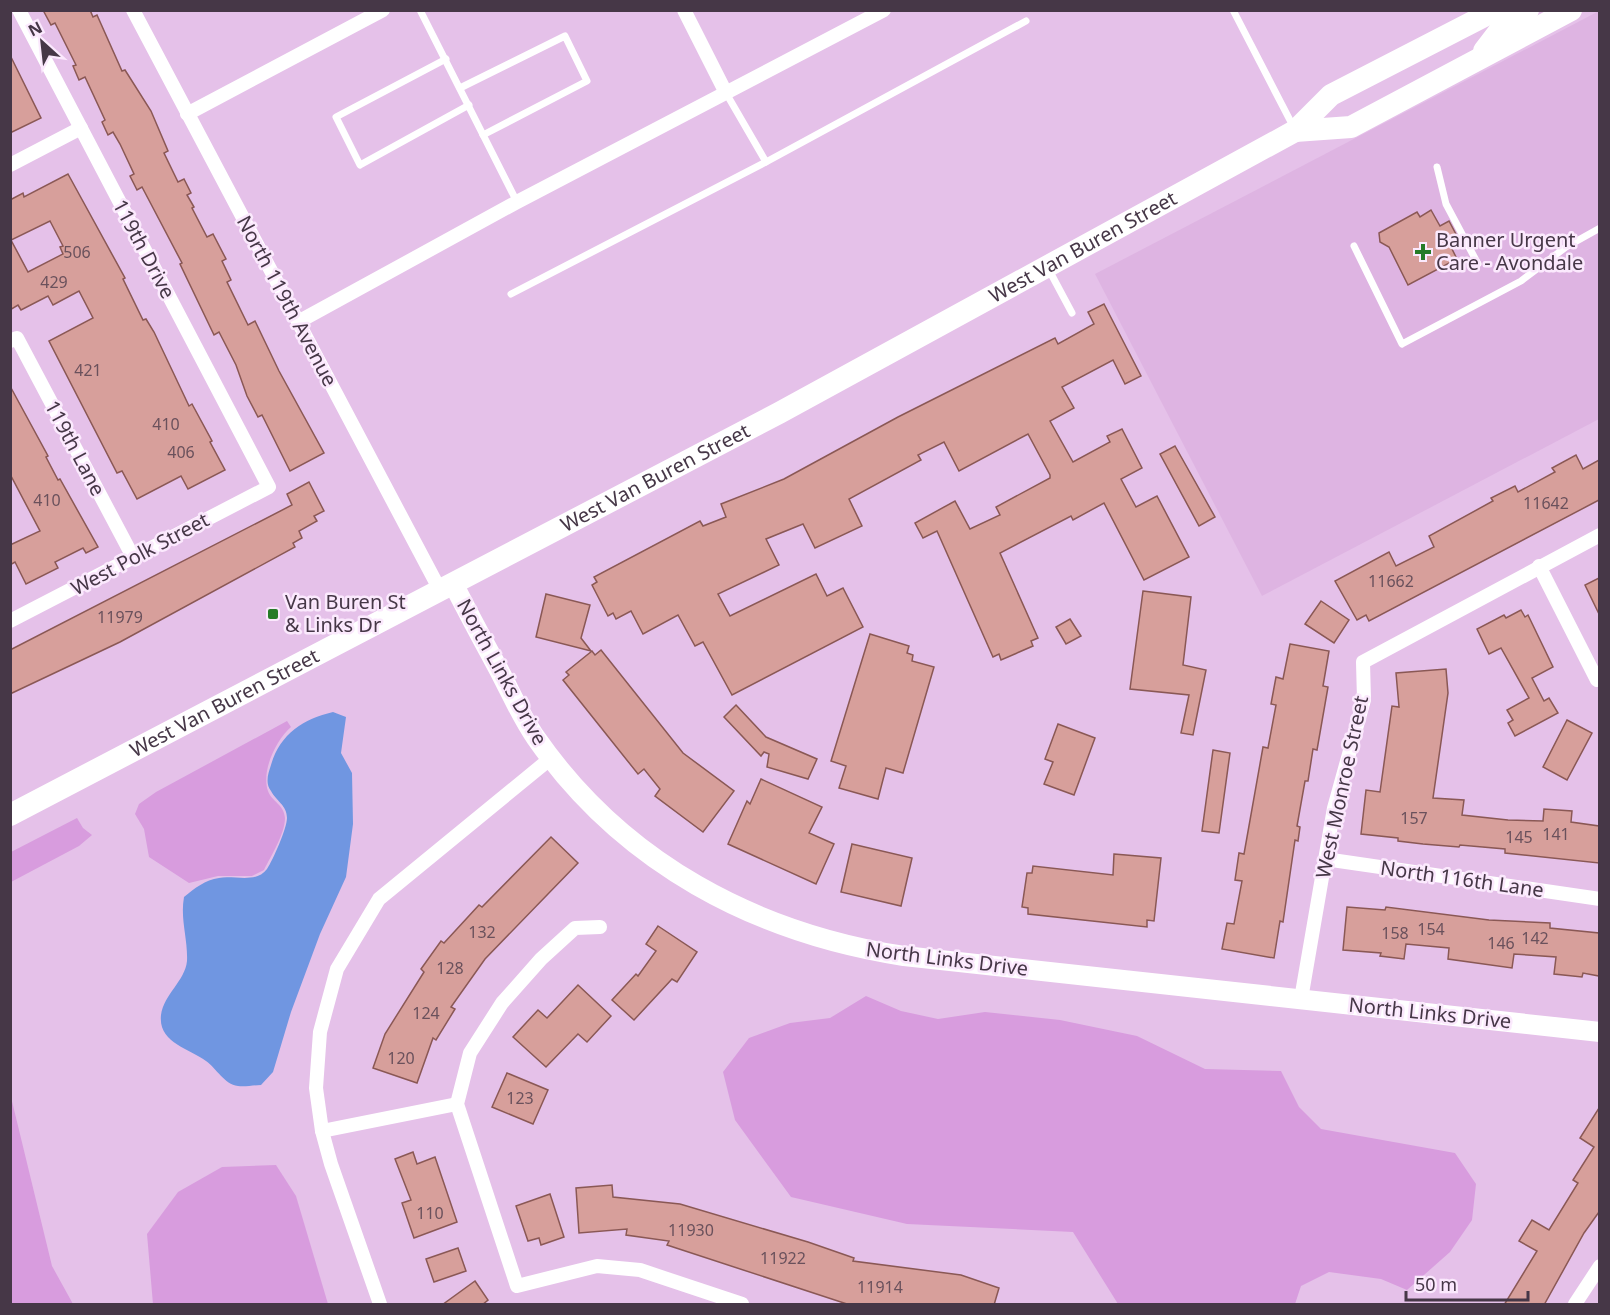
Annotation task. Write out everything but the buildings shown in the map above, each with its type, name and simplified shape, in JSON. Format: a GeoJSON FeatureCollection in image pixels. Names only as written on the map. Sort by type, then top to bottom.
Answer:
{"type":"FeatureCollection","features":[{"type":"Feature","properties":{"kind":"main road","name":"West Van Buren Street"},"geometry":{"type":"LineString","coordinates":[[10,815],[768,419],[1295,131],[1331,95],[1496,10]]}},
{"type":"Feature","properties":{"kind":"main road"},"geometry":{"type":"LineString","coordinates":[[1477,59],[1508,21],[1528,10]]}},
{"type":"Feature","properties":{"kind":"main road","name":"West Van Buren Street"},"geometry":{"type":"LineString","coordinates":[[1295,131],[1351,127],[1571,10]]}},
{"type":"Feature","properties":{"kind":"street","name":"119th Drive"},"geometry":{"type":"LineString","coordinates":[[19,10],[269,487]]}},
{"type":"Feature","properties":{"kind":"street","name":"North 119th Avenue"},"geometry":{"type":"LineString","coordinates":[[133,10],[298,322],[448,588]]}},
{"type":"Feature","properties":{"kind":"street"},"geometry":{"type":"LineString","coordinates":[[187,114],[383,10]]}},
{"type":"Feature","properties":{"kind":"street"},"geometry":{"type":"LineString","coordinates":[[684,10],[726,93]]}},
{"type":"Feature","properties":{"kind":"street"},"geometry":{"type":"LineString","coordinates":[[298,322],[517,202],[884,10]]}},
{"type":"Feature","properties":{"kind":"street"},"geometry":{"type":"LineString","coordinates":[[10,165],[81,128]]}},
{"type":"Feature","properties":{"kind":"street","name":"119th Lane"},"geometry":{"type":"LineString","coordinates":[[14,340],[133,557]]}},
{"type":"Feature","properties":{"kind":"street","name":"West Polk Street"},"geometry":{"type":"LineString","coordinates":[[10,621],[269,487]]}},
{"type":"Feature","properties":{"kind":"street","name":"West Monroe Street"},"geometry":{"type":"LineString","coordinates":[[1302,999],[1334,808],[1364,700],[1364,662],[1599,535]]}},
{"type":"Feature","properties":{"kind":"street"},"geometry":{"type":"LineString","coordinates":[[1539,566],[1597,680]]}},
{"type":"Feature","properties":{"kind":"street","name":"North Links Drive"},"geometry":{"type":"LineString","coordinates":[[448,588],[524,717],[551,758],[600,814],[637,845],[704,892],[792,930],[852,948],[904,956],[1599,1032]]}},
{"type":"Feature","properties":{"kind":"street"},"geometry":{"type":"LineString","coordinates":[[380,1305],[321,1131],[316,1088],[320,1032],[337,969],[379,899],[551,758]]}},
{"type":"Feature","properties":{"kind":"street","name":"North 116th Lane"},"geometry":{"type":"LineString","coordinates":[[1324,859],[1599,898]]}},
{"type":"Feature","properties":{"kind":"street"},"geometry":{"type":"LineString","coordinates":[[600,927],[575,928],[541,959],[502,1003],[470,1053],[457,1104],[518,1286],[597,1266],[640,1270],[742,1305]]}},
{"type":"Feature","properties":{"kind":"street"},"geometry":{"type":"LineString","coordinates":[[321,1131],[457,1104]]}},
{"type":"Feature","properties":{"kind":"street"},"geometry":{"type":"LineString","coordinates":[[1575,1305],[1599,1266]]}},
{"type":"Feature","properties":{"kind":"lane"},"geometry":{"type":"LineString","coordinates":[[420,10],[517,202]]}},
{"type":"Feature","properties":{"kind":"lane"},"geometry":{"type":"LineString","coordinates":[[1233,10],[1295,131]]}},
{"type":"Feature","properties":{"kind":"lane"},"geometry":{"type":"LineString","coordinates":[[512,294],[766,162],[1026,21]]}},
{"type":"Feature","properties":{"kind":"lane"},"geometry":{"type":"LineString","coordinates":[[460,88],[565,36],[586,81],[483,135]]}},
{"type":"Feature","properties":{"kind":"lane"},"geometry":{"type":"LineString","coordinates":[[446,59],[336,117],[360,165],[469,105]]}},
{"type":"Feature","properties":{"kind":"lane"},"geometry":{"type":"LineString","coordinates":[[726,93],[766,162]]}},
{"type":"Feature","properties":{"kind":"lane"},"geometry":{"type":"LineString","coordinates":[[1437,167],[1446,204],[1478,264]]}},
{"type":"Feature","properties":{"kind":"lane"},"geometry":{"type":"LineString","coordinates":[[1354,246],[1402,344],[1521,281],[1566,247],[1599,228]]}},
{"type":"Feature","properties":{"kind":"lane"},"geometry":{"type":"LineString","coordinates":[[1047,266],[1072,313]]}},
{"type":"Feature","properties":{"kind":"shaded area"},"geometry":{"type":"Polygon","coordinates":[[[1599,11],[1599,419],[1262,596],[1095,274],[1599,11]]]}},
{"type":"Feature","properties":{"kind":"shaded area"},"geometry":{"type":"Polygon","coordinates":[[[287,721],[291,727],[271,756],[266,783],[272,798],[284,813],[283,831],[264,870],[252,876],[218,876],[189,883],[149,857],[144,829],[135,814],[139,804],[156,792],[287,721]]]}},
{"type":"Feature","properties":{"kind":"shaded area"},"geometry":{"type":"Polygon","coordinates":[[[77,818],[83,828],[92,835],[79,846],[11,882],[11,852],[77,818]]]}},
{"type":"Feature","properties":{"kind":"shaded area"},"geometry":{"type":"Polygon","coordinates":[[[866,996],[901,1011],[938,1019],[985,1012],[1060,1020],[1137,1036],[1205,1069],[1281,1071],[1299,1107],[1321,1129],[1455,1153],[1476,1184],[1472,1220],[1450,1252],[1407,1290],[1381,1279],[1329,1272],[1301,1286],[1295,1304],[1118,1304],[1073,1232],[907,1224],[791,1197],[735,1120],[723,1072],[749,1038],[790,1023],[830,1018],[866,996]]]}},
{"type":"Feature","properties":{"kind":"shaded area"},"geometry":{"type":"Polygon","coordinates":[[[10,1093],[52,1266],[73,1304],[11,1304],[10,1093]]]}},
{"type":"Feature","properties":{"kind":"shaded area"},"geometry":{"type":"Polygon","coordinates":[[[276,1165],[296,1196],[328,1304],[153,1304],[147,1234],[178,1192],[222,1167],[276,1165]]]}},
{"type":"Feature","properties":{"kind":"water"},"geometry":{"type":"Polygon","coordinates":[[[333,712],[346,717],[341,753],[352,773],[353,824],[346,877],[320,934],[291,1012],[273,1072],[261,1085],[233,1085],[206,1061],[176,1044],[164,1032],[161,1024],[163,1007],[183,975],[187,961],[184,897],[214,879],[251,878],[262,874],[267,869],[285,829],[287,818],[281,803],[268,785],[268,775],[275,754],[294,730],[312,719],[333,712]]]}},
{"type":"Feature","properties":{"kind":"place","name":"Banner Urgent Care - Avondale"},"geometry":{"type":"Point","coordinates":[1423,252]}},
{"type":"Feature","properties":{"kind":"place","name":"Van Buren St & Links Dr"},"geometry":{"type":"Point","coordinates":[273,614]}}]}
